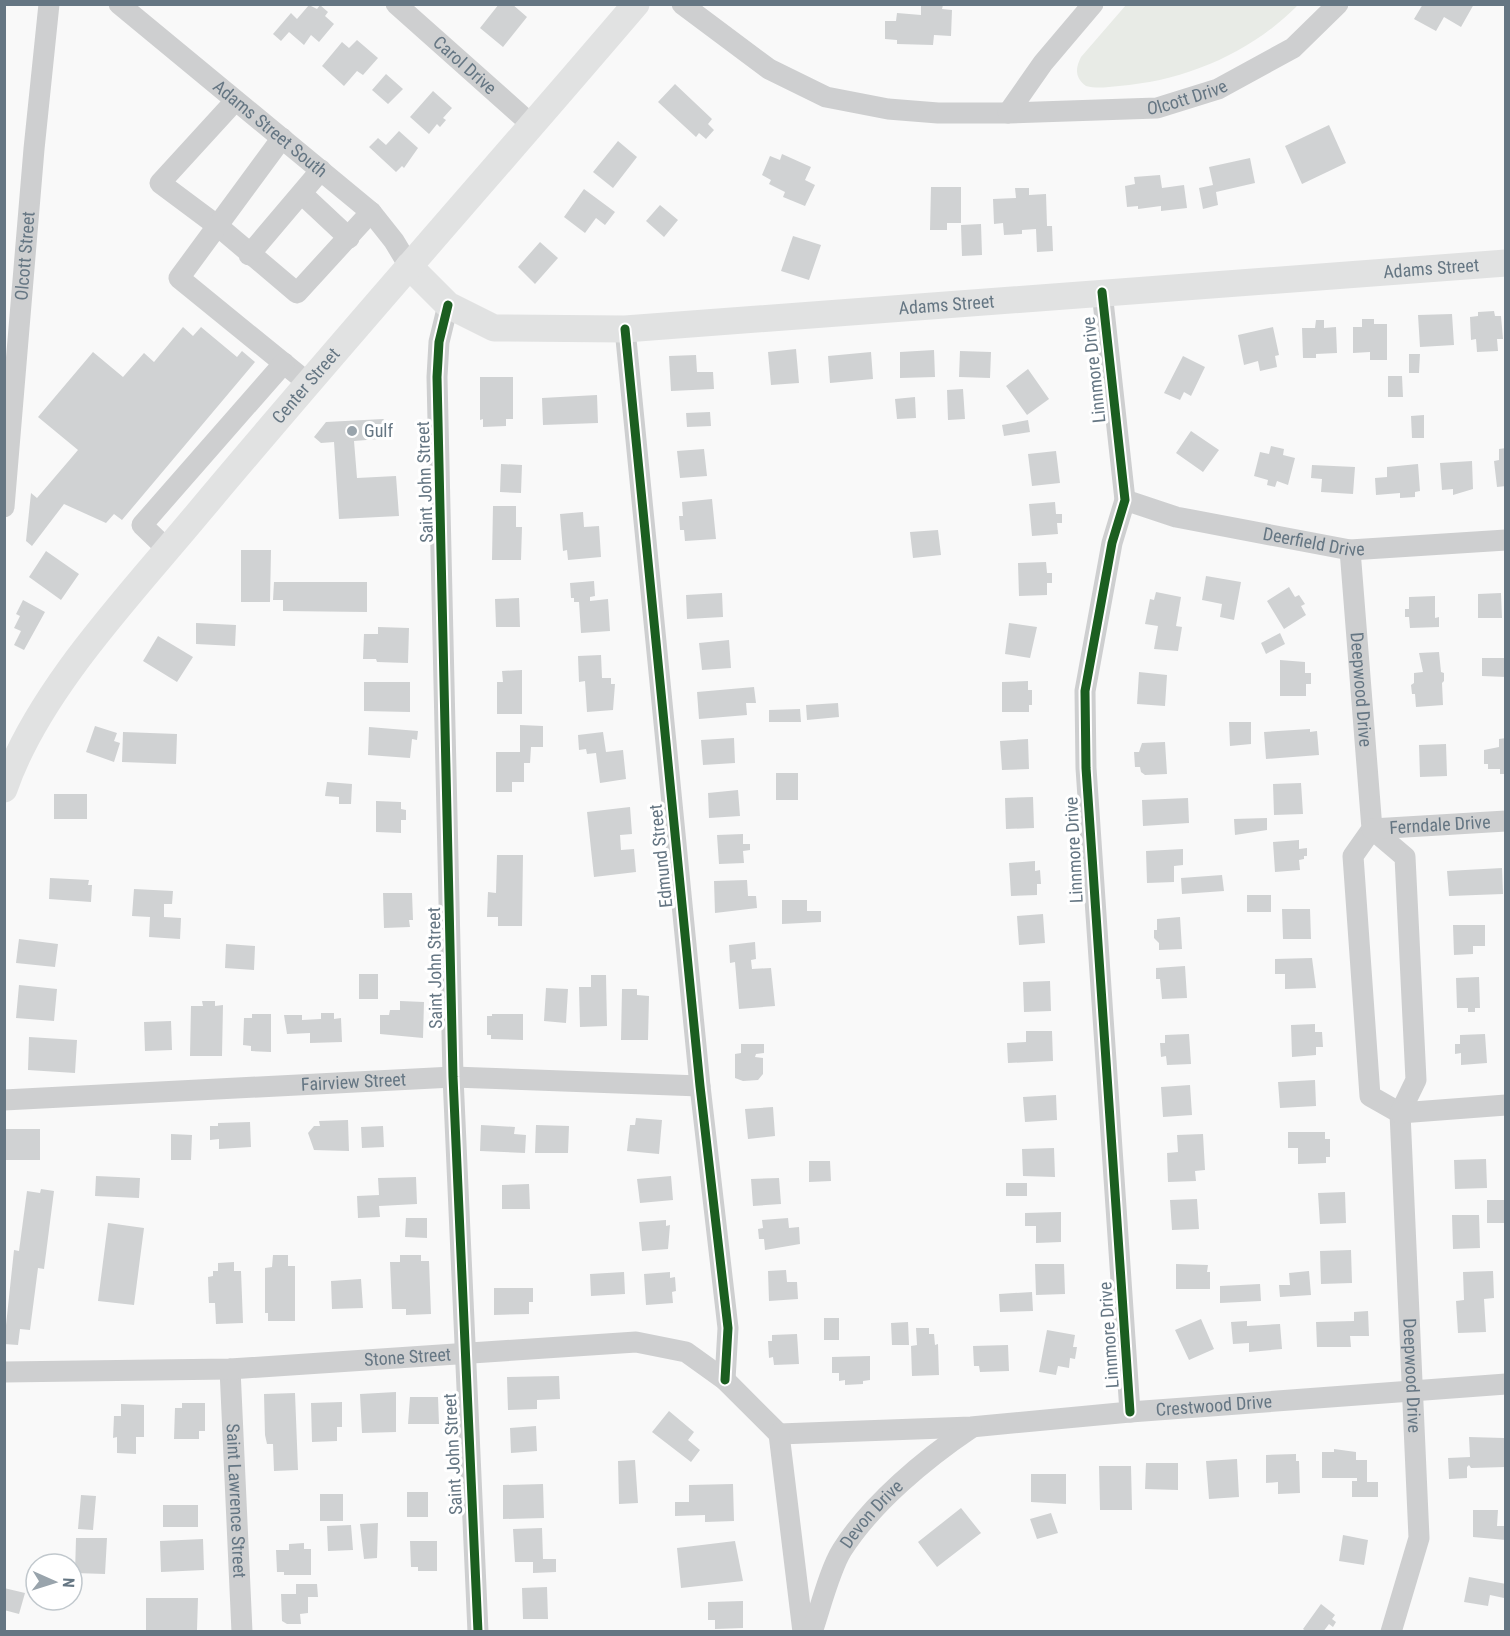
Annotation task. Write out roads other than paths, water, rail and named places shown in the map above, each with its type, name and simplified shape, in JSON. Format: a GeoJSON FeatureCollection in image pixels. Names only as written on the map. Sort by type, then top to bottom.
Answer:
{"type":"FeatureCollection","features":[{"type":"Feature","properties":{"kind":"main road","name":"Center Street"},"geometry":{"type":"LineString","coordinates":[[4,789],[18,756],[48,705],[109,621],[308,383],[636,4]]}},
{"type":"Feature","properties":{"kind":"main road","name":"Adams Street"},"geometry":{"type":"LineString","coordinates":[[408,266],[448,305],[494,328],[625,329],[1506,263]]}},
{"type":"Feature","properties":{"kind":"street","name":"Olcott Street"},"geometry":{"type":"LineString","coordinates":[[4,507],[9,393],[49,4]]}},
{"type":"Feature","properties":{"kind":"street","name":"Adams Street South"},"geometry":{"type":"LineString","coordinates":[[120,4],[371,213],[394,241],[408,266]]}},
{"type":"Feature","properties":{"kind":"street","name":"Carol Drive"},"geometry":{"type":"LineString","coordinates":[[396,4],[532,125]]}},
{"type":"Feature","properties":{"kind":"street","name":"Olcott Drive"},"geometry":{"type":"LineString","coordinates":[[682,4],[769,69],[826,97],[888,109],[938,113],[1157,108],[1218,89],[1293,48],[1338,4]]}},
{"type":"Feature","properties":{"kind":"street"},"geometry":{"type":"LineString","coordinates":[[1008,113],[1043,63],[1093,4]]}},
{"type":"Feature","properties":{"kind":"street"},"geometry":{"type":"LineString","coordinates":[[235,101],[160,183],[219,227],[249,255],[297,293],[371,213]]}},
{"type":"Feature","properties":{"kind":"street"},"geometry":{"type":"LineString","coordinates":[[282,138],[219,227],[179,278],[308,383]]}},
{"type":"Feature","properties":{"kind":"street"},"geometry":{"type":"LineString","coordinates":[[249,255],[321,170]]}},
{"type":"Feature","properties":{"kind":"street"},"geometry":{"type":"LineString","coordinates":[[302,194],[349,238]]}},
{"type":"Feature","properties":{"kind":"street","name":"Linnmore Drive"},"geometry":{"type":"LineString","coordinates":[[1102,292],[1125,500],[1112,543],[1085,691],[1092,884],[1130,1412]]}},
{"type":"Feature","properties":{"kind":"street","name":"Saint John Street"},"geometry":{"type":"LineString","coordinates":[[448,305],[439,342],[437,377],[453,1077],[478,1632]]}},
{"type":"Feature","properties":{"kind":"street","name":"Edmund Street"},"geometry":{"type":"LineString","coordinates":[[625,329],[700,1086],[728,1328],[725,1380]]}},
{"type":"Feature","properties":{"kind":"street"},"geometry":{"type":"LineString","coordinates":[[168,550],[142,525],[284,363]]}},
{"type":"Feature","properties":{"kind":"street","name":"Deerfield Drive"},"geometry":{"type":"LineString","coordinates":[[1125,500],[1176,517],[1350,550],[1506,540]]}},
{"type":"Feature","properties":{"kind":"street","name":"Deepwood Drive"},"geometry":{"type":"LineString","coordinates":[[1350,550],[1372,829],[1405,857],[1416,1080],[1400,1113],[1419,1538],[1391,1632]]}},
{"type":"Feature","properties":{"kind":"street","name":"Ferndale Drive"},"geometry":{"type":"LineString","coordinates":[[1372,829],[1506,821]]}},
{"type":"Feature","properties":{"kind":"street"},"geometry":{"type":"LineString","coordinates":[[1372,829],[1353,856],[1370,1096],[1400,1113],[1506,1105]]}},
{"type":"Feature","properties":{"kind":"street","name":"Fairview Street"},"geometry":{"type":"LineString","coordinates":[[4,1100],[453,1077],[700,1086]]}},
{"type":"Feature","properties":{"kind":"street","name":"Stone Street"},"geometry":{"type":"LineString","coordinates":[[4,1372],[230,1369],[636,1342],[686,1352],[725,1380],[779,1434]]}},
{"type":"Feature","properties":{"kind":"street","name":"Saint Lawrence Street"},"geometry":{"type":"LineString","coordinates":[[230,1369],[242,1632]]}},
{"type":"Feature","properties":{"kind":"street","name":"Crestwood Drive"},"geometry":{"type":"LineString","coordinates":[[779,1434],[971,1427],[1130,1412],[1506,1384]]}},
{"type":"Feature","properties":{"kind":"street","name":"Devon Drive"},"geometry":{"type":"LineString","coordinates":[[812,1632],[841,1551],[887,1496],[935,1452],[971,1427]]}},
{"type":"Feature","properties":{"kind":"street"},"geometry":{"type":"LineString","coordinates":[[779,1434],[803,1632]]}},
{"type":"Feature","properties":{"kind":"place","name":"Gulf"},"geometry":{"type":"Point","coordinates":[352,431]}}]}
